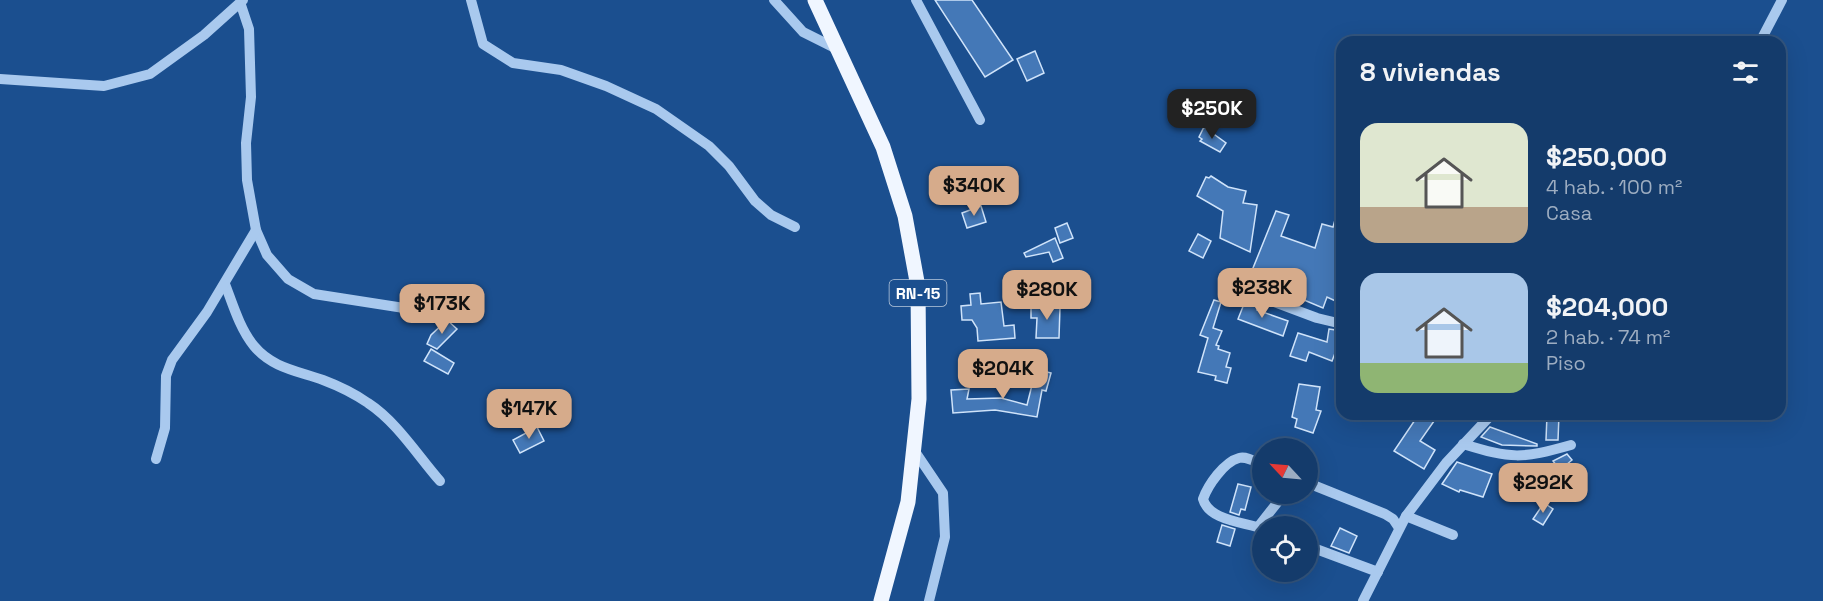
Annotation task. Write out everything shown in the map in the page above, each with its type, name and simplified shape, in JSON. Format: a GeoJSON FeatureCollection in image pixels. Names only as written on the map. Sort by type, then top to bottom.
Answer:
{"type":"FeatureCollection","features":[{"type":"Feature","properties":{"kind":"main road","name":"RN-15"},"geometry":{"type":"LineString","coordinates":[[814,0],[884,147],[905,216],[918,287],[919,399],[908,502],[881,601]]}},
{"type":"Feature","properties":{"kind":"street"},"geometry":{"type":"LineString","coordinates":[[471,0],[483,44],[513,63],[561,70],[606,86],[656,109],[709,146],[729,166],[756,201],[771,215],[795,227]]}},
{"type":"Feature","properties":{"kind":"street"},"geometry":{"type":"LineString","coordinates":[[774,0],[803,32],[839,51]]}},
{"type":"Feature","properties":{"kind":"street"},"geometry":{"type":"LineString","coordinates":[[916,0],[980,120]]}},
{"type":"Feature","properties":{"kind":"street"},"geometry":{"type":"LineString","coordinates":[[1763,36],[1782,0]]}},
{"type":"Feature","properties":{"kind":"street"},"geometry":{"type":"LineString","coordinates":[[0,79],[104,86],[150,74],[204,35],[242,2],[249,29],[251,97],[246,143],[247,180],[256,230],[267,255],[288,279],[314,294],[436,313]]}},
{"type":"Feature","properties":{"kind":"street"},"geometry":{"type":"LineString","coordinates":[[156,459],[165,428],[166,376],[171,360],[192,334],[225,284],[256,230]]}},
{"type":"Feature","properties":{"kind":"street"},"geometry":{"type":"LineString","coordinates":[[1223,283],[1317,318],[1336,323]]}},
{"type":"Feature","properties":{"kind":"street"},"geometry":{"type":"LineString","coordinates":[[225,284],[240,325],[254,346],[266,358],[283,368],[326,381],[370,404],[389,422],[440,481]]}},
{"type":"Feature","properties":{"kind":"street"},"geometry":{"type":"LineString","coordinates":[[1363,601],[1406,516],[1462,444],[1486,420]]}},
{"type":"Feature","properties":{"kind":"street"},"geometry":{"type":"LineString","coordinates":[[1462,444],[1502,456],[1523,457],[1570,446]]}},
{"type":"Feature","properties":{"kind":"street"},"geometry":{"type":"LineString","coordinates":[[914,450],[943,493],[945,537],[929,601]]}},
{"type":"Feature","properties":{"kind":"street"},"geometry":{"type":"LineString","coordinates":[[1252,460],[1246,458],[1234,461],[1214,480],[1203,499],[1208,509],[1221,517],[1252,526]]}},
{"type":"Feature","properties":{"kind":"street"},"geometry":{"type":"LineString","coordinates":[[1318,487],[1385,514],[1394,519],[1399,528]]}},
{"type":"Feature","properties":{"kind":"street"},"geometry":{"type":"LineString","coordinates":[[1406,516],[1453,535]]}},
{"type":"Feature","properties":{"kind":"street"},"geometry":{"type":"LineString","coordinates":[[1318,550],[1378,572]]}},
{"type":"Feature","properties":{"kind":"building"},"geometry":{"type":"Polygon","coordinates":[[[935,0],[972,0],[1013,60],[985,77],[935,0]]]}},
{"type":"Feature","properties":{"kind":"building"},"geometry":{"type":"Polygon","coordinates":[[[1035,51],[1044,73],[1027,81],[1017,59],[1035,51]]]}},
{"type":"Feature","properties":{"kind":"building"},"geometry":{"type":"Polygon","coordinates":[[[1204,127],[1226,143],[1220,152],[1200,141],[1202,139],[1199,137],[1204,127]]]}},
{"type":"Feature","properties":{"kind":"building"},"geometry":{"type":"Polygon","coordinates":[[[1211,176],[1228,187],[1246,191],[1243,203],[1257,205],[1250,252],[1220,238],[1223,211],[1197,196],[1206,177],[1211,176]]]}},
{"type":"Feature","properties":{"kind":"building"},"geometry":{"type":"Polygon","coordinates":[[[981,206],[986,222],[967,228],[962,213],[981,206]]]}},
{"type":"Feature","properties":{"kind":"building"},"geometry":{"type":"Polygon","coordinates":[[[1276,211],[1289,215],[1281,236],[1315,248],[1322,224],[1333,227],[1336,216],[1336,301],[1327,297],[1323,308],[1278,289],[1277,293],[1251,285],[1253,280],[1249,278],[1276,211]]]}},
{"type":"Feature","properties":{"kind":"building"},"geometry":{"type":"Polygon","coordinates":[[[1067,223],[1073,238],[1060,243],[1055,228],[1067,223]]]}},
{"type":"Feature","properties":{"kind":"building"},"geometry":{"type":"Polygon","coordinates":[[[1198,234],[1211,241],[1203,258],[1189,251],[1198,234]]]}},
{"type":"Feature","properties":{"kind":"building"},"geometry":{"type":"Polygon","coordinates":[[[1055,238],[1063,258],[1053,262],[1049,252],[1026,257],[1024,253],[1055,238]]]}},
{"type":"Feature","properties":{"kind":"building"},"geometry":{"type":"Polygon","coordinates":[[[980,293],[981,304],[1001,302],[1004,326],[1014,325],[1015,338],[978,341],[977,328],[972,320],[962,320],[961,306],[971,305],[970,294],[980,293]]]}},
{"type":"Feature","properties":{"kind":"building"},"geometry":{"type":"Polygon","coordinates":[[[1246,299],[1259,304],[1257,310],[1288,321],[1283,336],[1238,319],[1246,299]]]}},
{"type":"Feature","properties":{"kind":"building"},"geometry":{"type":"Polygon","coordinates":[[[1214,300],[1221,302],[1213,328],[1222,331],[1216,345],[1219,346],[1218,349],[1230,353],[1226,367],[1231,368],[1227,383],[1215,380],[1216,376],[1198,372],[1208,338],[1200,335],[1214,300]]]}},
{"type":"Feature","properties":{"kind":"building"},"geometry":{"type":"Polygon","coordinates":[[[1031,306],[1060,307],[1059,338],[1036,338],[1037,318],[1031,318],[1031,306]]]}},
{"type":"Feature","properties":{"kind":"building"},"geometry":{"type":"Polygon","coordinates":[[[447,320],[457,329],[437,349],[427,344],[431,335],[447,320]]]}},
{"type":"Feature","properties":{"kind":"building"},"geometry":{"type":"Polygon","coordinates":[[[1329,329],[1336,330],[1336,351],[1332,361],[1309,352],[1306,361],[1290,356],[1298,333],[1327,342],[1329,329]]]}},
{"type":"Feature","properties":{"kind":"building"},"geometry":{"type":"Polygon","coordinates":[[[431,349],[454,363],[448,374],[424,361],[431,349]]]}},
{"type":"Feature","properties":{"kind":"building"},"geometry":{"type":"Polygon","coordinates":[[[975,356],[1008,358],[1007,373],[974,371],[975,356]]]}},
{"type":"Feature","properties":{"kind":"building"},"geometry":{"type":"Polygon","coordinates":[[[1036,369],[1051,373],[1046,391],[1042,390],[1037,417],[995,410],[953,413],[951,390],[969,389],[967,399],[1001,398],[1027,405],[1036,369]]]}},
{"type":"Feature","properties":{"kind":"building"},"geometry":{"type":"Polygon","coordinates":[[[1299,384],[1320,387],[1316,410],[1321,411],[1313,433],[1295,427],[1297,419],[1292,417],[1299,384]]]}},
{"type":"Feature","properties":{"kind":"building"},"geometry":{"type":"Polygon","coordinates":[[[1415,420],[1435,420],[1420,441],[1435,450],[1424,469],[1394,451],[1415,420]]]}},
{"type":"Feature","properties":{"kind":"building"},"geometry":{"type":"Polygon","coordinates":[[[1547,420],[1559,420],[1558,440],[1546,440],[1547,420]]]}},
{"type":"Feature","properties":{"kind":"building"},"geometry":{"type":"Polygon","coordinates":[[[537,427],[544,441],[520,453],[513,440],[537,427]]]}},
{"type":"Feature","properties":{"kind":"building"},"geometry":{"type":"Polygon","coordinates":[[[1490,427],[1537,444],[1537,446],[1502,445],[1481,437],[1490,427]]]}},
{"type":"Feature","properties":{"kind":"building"},"geometry":{"type":"Polygon","coordinates":[[[1567,454],[1572,460],[1560,470],[1553,461],[1567,454]]]}},
{"type":"Feature","properties":{"kind":"building"},"geometry":{"type":"Polygon","coordinates":[[[1457,462],[1492,474],[1483,497],[1460,490],[1459,492],[1442,484],[1457,462]]]}},
{"type":"Feature","properties":{"kind":"building"},"geometry":{"type":"Polygon","coordinates":[[[1513,475],[1527,482],[1522,493],[1507,486],[1513,475]]]}},
{"type":"Feature","properties":{"kind":"building"},"geometry":{"type":"Polygon","coordinates":[[[1238,484],[1251,487],[1245,510],[1241,509],[1239,515],[1230,512],[1238,484]]]}},
{"type":"Feature","properties":{"kind":"building"},"geometry":{"type":"Polygon","coordinates":[[[1544,503],[1553,509],[1543,525],[1533,519],[1544,503]]]}},
{"type":"Feature","properties":{"kind":"building"},"geometry":{"type":"Polygon","coordinates":[[[1222,525],[1235,529],[1230,546],[1217,542],[1222,525]]]}},
{"type":"Feature","properties":{"kind":"building"},"geometry":{"type":"Polygon","coordinates":[[[1340,528],[1357,536],[1349,553],[1331,546],[1340,528]]]}}]}
